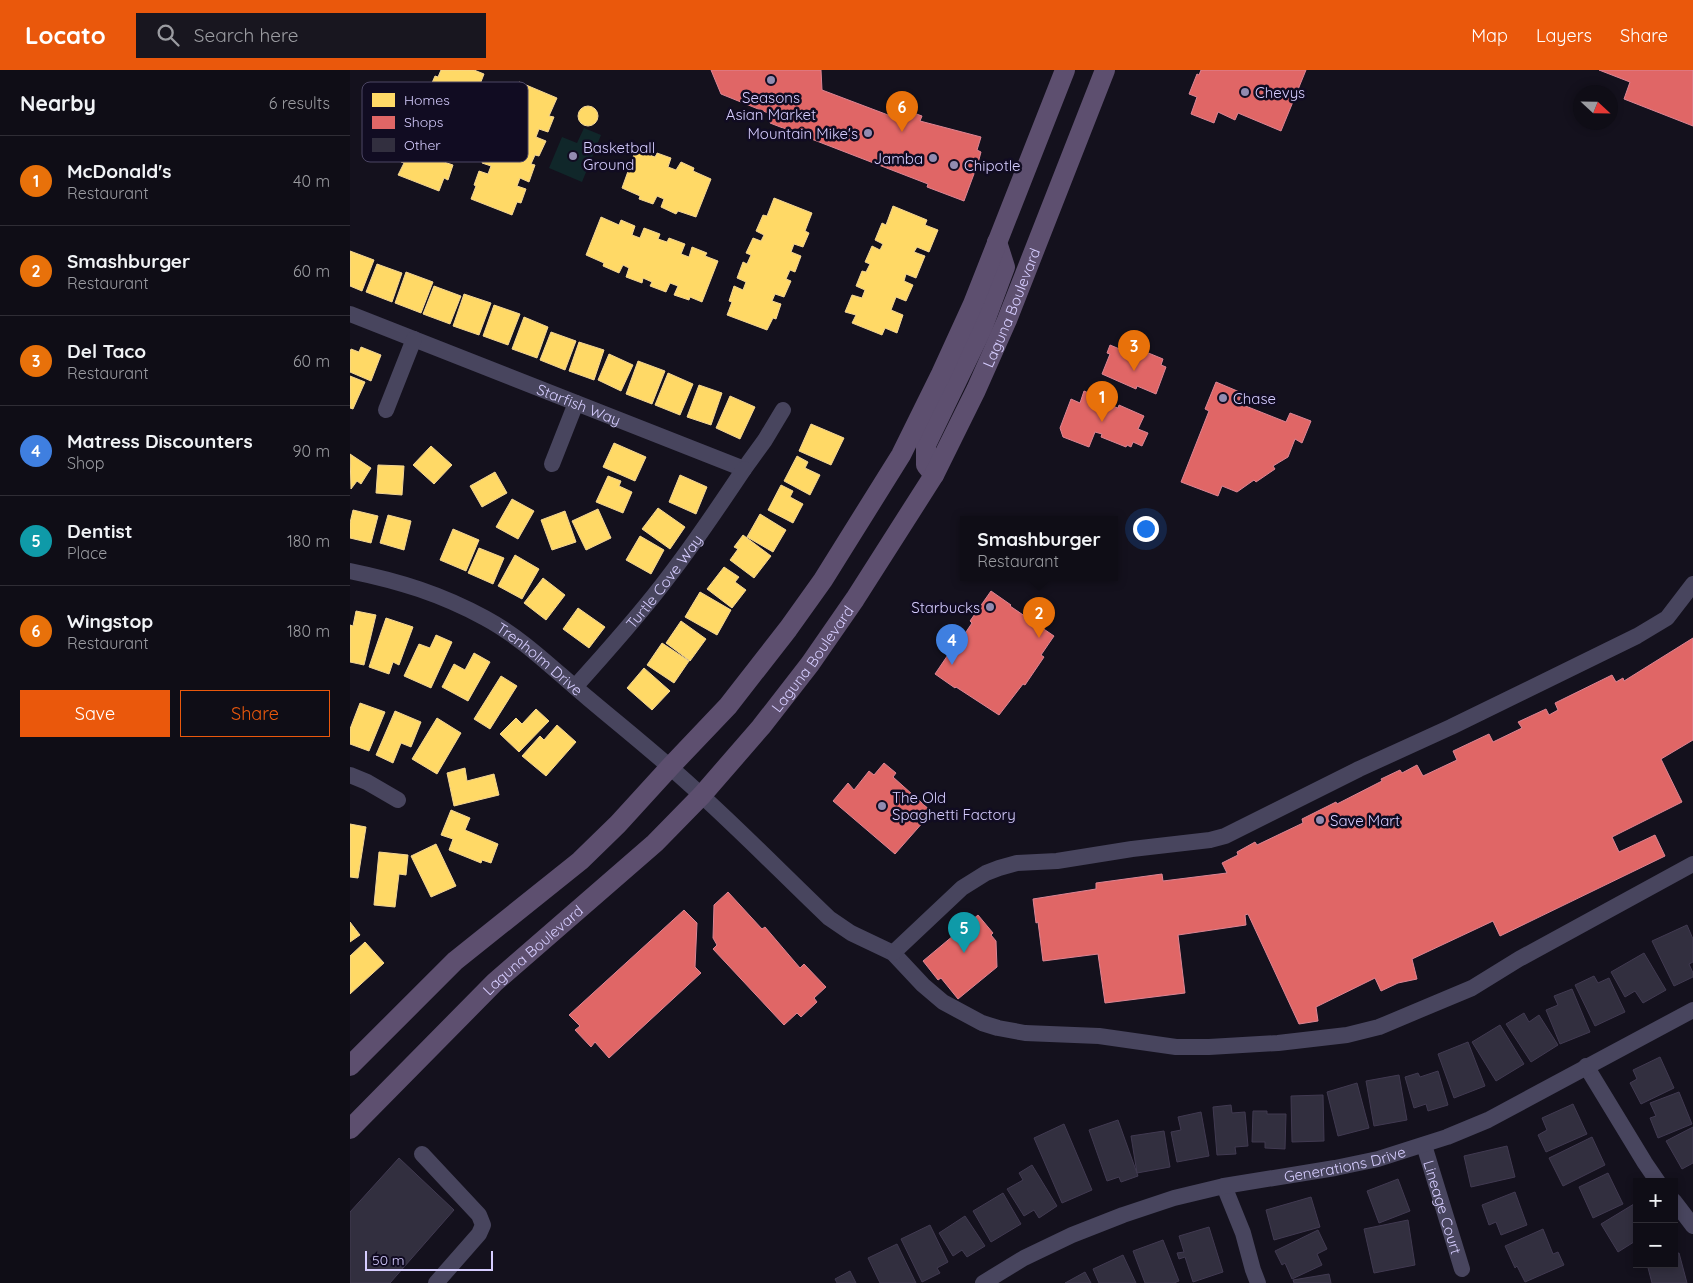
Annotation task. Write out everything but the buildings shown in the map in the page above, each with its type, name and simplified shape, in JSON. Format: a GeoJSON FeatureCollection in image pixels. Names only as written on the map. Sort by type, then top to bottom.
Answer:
{"type":"FeatureCollection","features":[{"type":"Feature","properties":{"kind":"main road"},"geometry":{"type":"LineString","coordinates":[[350,1066],[455,961],[580,861],[618,824],[670,766],[728,706],[788,629],[823,580],[901,455],[942,374],[973,304],[1065,70]]}},
{"type":"Feature","properties":{"kind":"main road","name":"Laguna Boulevard"},"geometry":{"type":"LineString","coordinates":[[350,1129],[495,982],[655,844],[702,795],[761,727],[810,664],[855,600],[934,475],[976,390],[1007,320],[1105,70]]}},
{"type":"Feature","properties":{"kind":"main road"},"geometry":{"type":"LineString","coordinates":[[934,475],[926,465],[926,445],[982,329],[1005,267],[997,242]]}},
{"type":"Feature","properties":{"kind":"street","name":"Starfish Way"},"geometry":{"type":"LineString","coordinates":[[350,314],[744,469]]}},
{"type":"Feature","properties":{"kind":"street"},"geometry":{"type":"LineString","coordinates":[[386,410],[414,339]]}},
{"type":"Feature","properties":{"kind":"street"},"geometry":{"type":"LineString","coordinates":[[552,464],[576,402]]}},
{"type":"Feature","properties":{"kind":"street"},"geometry":{"type":"LineString","coordinates":[[744,469],[784,410]]}},
{"type":"Feature","properties":{"kind":"street","name":"Turtle Cove Way"},"geometry":{"type":"LineString","coordinates":[[575,688],[669,577],[744,469]]}},
{"type":"Feature","properties":{"kind":"street","name":"Trenholm Drive"},"geometry":{"type":"LineString","coordinates":[[350,571],[390,579],[430,592],[486,618],[536,654],[670,766],[829,918],[851,933],[893,953]]}},
{"type":"Feature","properties":{"kind":"street"},"geometry":{"type":"LineString","coordinates":[[1693,584],[1667,618],[1644,632],[1225,836],[1210,840],[1057,860],[1017,863],[999,868],[962,888],[893,953],[943,1002],[982,1023],[998,1028],[1025,1033],[1099,1036],[1176,1047],[1278,1043],[1347,1035],[1379,1027],[1472,988],[1519,959],[1693,864]]}},
{"type":"Feature","properties":{"kind":"street"},"geometry":{"type":"LineString","coordinates":[[350,775],[375,786],[398,800]]}},
{"type":"Feature","properties":{"kind":"street","name":"Generations Drive"},"geometry":{"type":"LineString","coordinates":[[983,1283],[1024,1258],[1072,1235],[1174,1198],[1224,1186],[1335,1168],[1424,1145],[1488,1120],[1693,1010]]}},
{"type":"Feature","properties":{"kind":"street"},"geometry":{"type":"LineString","coordinates":[[1586,1066],[1655,1178]]}},
{"type":"Feature","properties":{"kind":"street","name":"Lineage Court"},"geometry":{"type":"LineString","coordinates":[[1424,1145],[1462,1269]]}},
{"type":"Feature","properties":{"kind":"street"},"geometry":{"type":"LineString","coordinates":[[422,1154],[479,1216],[483,1225],[479,1234],[436,1283]]}},
{"type":"Feature","properties":{"kind":"street"},"geometry":{"type":"LineString","coordinates":[[1224,1186],[1243,1233],[1258,1283]]}},
{"type":"Feature","properties":{"kind":"street"},"geometry":{"type":"LineString","coordinates":[[1678,1206],[1693,1226]]}},
{"type":"Feature","properties":{"kind":"green space","name":"Basketball Ground"},"geometry":{"type":"Polygon","coordinates":[[[584,128],[601,135],[582,182],[549,168],[562,137],[577,143],[584,128]]]}},
{"type":"Feature","properties":{"kind":"place","name":"Seasons Asian Market"},"geometry":{"type":"Point","coordinates":[771,80]}},
{"type":"Feature","properties":{"kind":"place","name":"Chevys"},"geometry":{"type":"Point","coordinates":[1245,92]}},
{"type":"Feature","properties":{"kind":"place","name":"Wingstop"},"geometry":{"type":"Point","coordinates":[902,132]}},
{"type":"Feature","properties":{"kind":"place","name":"Mountain Mike's"},"geometry":{"type":"Point","coordinates":[868,133]}},
{"type":"Feature","properties":{"kind":"place","name":"Basketball Ground"},"geometry":{"type":"Point","coordinates":[573,156]}},
{"type":"Feature","properties":{"kind":"place","name":"Jamba"},"geometry":{"type":"Point","coordinates":[933,158]}},
{"type":"Feature","properties":{"kind":"place","name":"Chipotle"},"geometry":{"type":"Point","coordinates":[954,165]}},
{"type":"Feature","properties":{"kind":"place","name":"Del Taco"},"geometry":{"type":"Point","coordinates":[1134,371]}},
{"type":"Feature","properties":{"kind":"place","name":"Chase"},"geometry":{"type":"Point","coordinates":[1223,398]}},
{"type":"Feature","properties":{"kind":"place","name":"McDonald's"},"geometry":{"type":"Point","coordinates":[1102,422]}},
{"type":"Feature","properties":{"kind":"place","name":"Starbucks"},"geometry":{"type":"Point","coordinates":[990,607]}},
{"type":"Feature","properties":{"kind":"place","name":"Smashburger"},"geometry":{"type":"Point","coordinates":[1039,638]}},
{"type":"Feature","properties":{"kind":"place","name":"Matress Discounters"},"geometry":{"type":"Point","coordinates":[952,665]}},
{"type":"Feature","properties":{"kind":"place","name":"The Old Spaghetti Factory"},"geometry":{"type":"Point","coordinates":[882,806]}},
{"type":"Feature","properties":{"kind":"place","name":"Save Mart"},"geometry":{"type":"Point","coordinates":[1320,820]}},
{"type":"Feature","properties":{"kind":"place","name":"Dentist"},"geometry":{"type":"Point","coordinates":[964,953]}}]}
